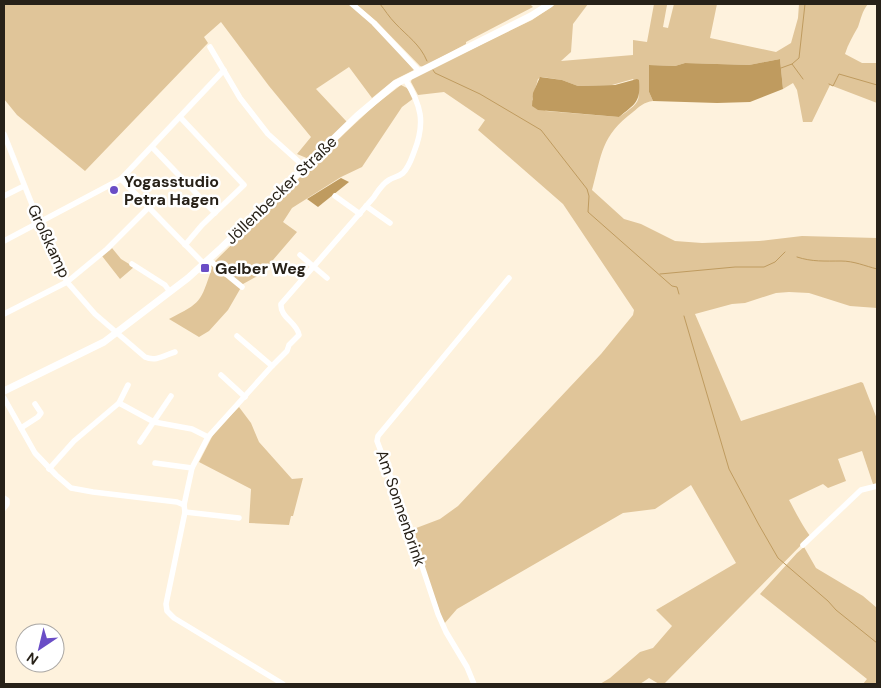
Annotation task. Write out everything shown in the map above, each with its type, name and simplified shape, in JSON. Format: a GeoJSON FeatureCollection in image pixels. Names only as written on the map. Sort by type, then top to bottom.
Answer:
{"type":"FeatureCollection","features":[{"type":"Feature","properties":{"kind":"main road","name":"Jöllenbecker Straße"},"geometry":{"type":"LineString","coordinates":[[4,391],[117,334],[206,262],[357,116],[395,84],[531,16],[550,4]]}},
{"type":"Feature","properties":{"kind":"street"},"geometry":{"type":"LineString","coordinates":[[352,4],[374,23],[419,71]]}},
{"type":"Feature","properties":{"kind":"street"},"geometry":{"type":"LineString","coordinates":[[210,47],[240,98],[268,134],[298,161]]}},
{"type":"Feature","properties":{"kind":"street"},"geometry":{"type":"LineString","coordinates":[[4,241],[121,179],[224,70]]}},
{"type":"Feature","properties":{"kind":"street"},"geometry":{"type":"LineString","coordinates":[[283,684],[174,618],[167,611],[166,604],[185,512],[184,504],[192,468],[208,437],[287,351],[298,335],[298,329],[283,313],[281,304],[360,214],[379,188],[389,180],[400,175],[408,166],[420,137],[421,120],[420,110],[414,94],[405,79]]}},
{"type":"Feature","properties":{"kind":"street"},"geometry":{"type":"LineString","coordinates":[[180,117],[244,185],[202,225],[185,245]]}},
{"type":"Feature","properties":{"kind":"street","name":"Großkamp"},"geometry":{"type":"LineString","coordinates":[[4,134],[39,222],[67,282],[95,314],[117,334],[150,359],[160,358],[175,352]]}},
{"type":"Feature","properties":{"kind":"street"},"geometry":{"type":"LineString","coordinates":[[152,147],[215,213]]}},
{"type":"Feature","properties":{"kind":"street"},"geometry":{"type":"LineString","coordinates":[[121,179],[185,245],[242,287]]}},
{"type":"Feature","properties":{"kind":"street"},"geometry":{"type":"LineString","coordinates":[[4,196],[24,186]]}},
{"type":"Feature","properties":{"kind":"street"},"geometry":{"type":"LineString","coordinates":[[335,196],[360,214]]}},
{"type":"Feature","properties":{"kind":"street"},"geometry":{"type":"LineString","coordinates":[[366,206],[390,223]]}},
{"type":"Feature","properties":{"kind":"street"},"geometry":{"type":"LineString","coordinates":[[4,314],[67,282],[107,250],[148,208]]}},
{"type":"Feature","properties":{"kind":"street"},"geometry":{"type":"LineString","coordinates":[[300,255],[327,278]]}},
{"type":"Feature","properties":{"kind":"street"},"geometry":{"type":"LineString","coordinates":[[132,264],[165,285],[170,292]]}},
{"type":"Feature","properties":{"kind":"street","name":"Am Sonnenbrink"},"geometry":{"type":"LineString","coordinates":[[474,684],[467,667],[446,632],[438,614],[377,441],[378,436],[509,278]]}},
{"type":"Feature","properties":{"kind":"street"},"geometry":{"type":"LineString","coordinates":[[237,336],[272,366]]}},
{"type":"Feature","properties":{"kind":"street"},"geometry":{"type":"LineString","coordinates":[[221,375],[245,396]]}},
{"type":"Feature","properties":{"kind":"street"},"geometry":{"type":"LineString","coordinates":[[49,469],[74,442],[119,404],[128,385]]}},
{"type":"Feature","properties":{"kind":"street"},"geometry":{"type":"LineString","coordinates":[[140,442],[171,396]]}},
{"type":"Feature","properties":{"kind":"street"},"geometry":{"type":"LineString","coordinates":[[4,398],[35,453],[64,483],[77,490],[184,504]]}},
{"type":"Feature","properties":{"kind":"street"},"geometry":{"type":"LineString","coordinates":[[21,428],[41,413],[35,404]]}},
{"type":"Feature","properties":{"kind":"street"},"geometry":{"type":"LineString","coordinates":[[119,404],[154,422],[192,429],[208,437]]}},
{"type":"Feature","properties":{"kind":"street"},"geometry":{"type":"LineString","coordinates":[[155,463],[192,468]]}},
{"type":"Feature","properties":{"kind":"street"},"geometry":{"type":"LineString","coordinates":[[803,545],[861,490],[877,486]]}},
{"type":"Feature","properties":{"kind":"street"},"geometry":{"type":"LineString","coordinates":[[4,498],[8,504],[4,508]]}},
{"type":"Feature","properties":{"kind":"street"},"geometry":{"type":"LineString","coordinates":[[185,512],[239,518]]}},
{"type":"Feature","properties":{"kind":"shaded area"},"geometry":{"type":"Polygon","coordinates":[[[4,4],[350,4],[374,24],[414,70],[394,80],[372,98],[349,67],[316,89],[347,122],[309,159],[297,154],[311,137],[269,86],[221,22],[204,37],[208,43],[85,171],[17,115],[4,99],[4,4]]]}},
{"type":"Feature","properties":{"kind":"shaded area"},"geometry":{"type":"Polygon","coordinates":[[[356,4],[530,4],[533,7],[423,67],[356,4]]]}},
{"type":"Feature","properties":{"kind":"shaded area"},"geometry":{"type":"Polygon","coordinates":[[[556,4],[588,4],[573,24],[571,52],[561,61],[633,55],[633,40],[647,42],[654,4],[667,5],[663,27],[668,28],[674,4],[717,4],[710,38],[776,52],[791,43],[798,18],[799,4],[868,4],[845,54],[862,63],[877,63],[877,103],[830,85],[812,122],[803,122],[797,90],[793,83],[783,89],[780,59],[749,65],[685,63],[675,66],[649,65],[649,92],[653,101],[642,105],[614,129],[604,146],[601,156],[592,190],[624,219],[641,224],[675,241],[702,243],[759,241],[802,236],[877,238],[877,308],[850,306],[809,293],[789,292],[776,293],[745,303],[732,304],[695,314],[741,421],[861,382],[863,383],[877,419],[877,484],[873,484],[862,451],[838,459],[846,481],[828,488],[823,484],[789,500],[810,536],[664,684],[659,684],[649,678],[640,684],[600,684],[610,678],[640,652],[653,648],[672,626],[656,610],[736,563],[691,485],[655,509],[623,513],[457,609],[444,624],[411,530],[440,519],[458,506],[601,354],[633,315],[634,310],[563,204],[478,130],[485,120],[444,92],[418,95],[411,82],[412,78],[532,20],[556,4]],[[542,77],[538,79],[532,100],[546,111],[619,117],[635,105],[639,97],[637,86],[633,79],[612,85],[578,86],[562,80],[542,77]]]}},
{"type":"Feature","properties":{"kind":"shaded area"},"geometry":{"type":"Polygon","coordinates":[[[780,59],[783,89],[750,102],[653,101],[649,92],[649,65],[675,66],[685,63],[749,65],[780,59]]]}},
{"type":"Feature","properties":{"kind":"shaded area"},"geometry":{"type":"Polygon","coordinates":[[[540,77],[562,80],[578,86],[615,85],[637,79],[639,80],[639,93],[636,102],[619,117],[538,110],[532,106],[533,93],[540,77]]]}},
{"type":"Feature","properties":{"kind":"shaded area"},"geometry":{"type":"Polygon","coordinates":[[[401,85],[407,88],[414,98],[402,107],[362,167],[341,177],[292,208],[283,222],[297,232],[261,274],[243,284],[228,310],[209,331],[199,337],[169,319],[194,305],[202,295],[212,268],[211,265],[346,132],[375,105],[401,85]]]}},
{"type":"Feature","properties":{"kind":"shaded area"},"geometry":{"type":"Polygon","coordinates":[[[341,178],[349,182],[318,207],[307,199],[341,178]]]}},
{"type":"Feature","properties":{"kind":"shaded area"},"geometry":{"type":"Polygon","coordinates":[[[112,248],[121,259],[134,267],[120,279],[102,256],[112,248]]]}},
{"type":"Feature","properties":{"kind":"shaded area"},"geometry":{"type":"Polygon","coordinates":[[[239,407],[251,423],[259,442],[292,479],[303,478],[289,525],[249,523],[251,489],[199,462],[215,431],[239,407]]]}},
{"type":"Feature","properties":{"kind":"shaded area"},"geometry":{"type":"Polygon","coordinates":[[[804,547],[816,568],[863,596],[877,608],[877,684],[863,684],[867,679],[760,594],[804,547]]]}},
{"type":"Feature","properties":{"kind":"waterway"},"geometry":{"type":"LineString","coordinates":[[380,4],[393,21],[417,45],[427,61]]}},
{"type":"Feature","properties":{"kind":"waterway"},"geometry":{"type":"LineString","coordinates":[[792,64],[799,58],[805,4]]}},
{"type":"Feature","properties":{"kind":"waterway"},"geometry":{"type":"LineString","coordinates":[[781,68],[792,64],[803,79]]}},
{"type":"Feature","properties":{"kind":"waterway"},"geometry":{"type":"LineString","coordinates":[[433,70],[435,73],[480,94],[541,130],[587,189],[589,196],[588,212],[672,286],[677,287],[679,294]]}},
{"type":"Feature","properties":{"kind":"waterway"},"geometry":{"type":"LineString","coordinates":[[829,84],[833,86],[839,74],[877,85]]}},
{"type":"Feature","properties":{"kind":"waterway"},"geometry":{"type":"LineString","coordinates":[[660,274],[735,267],[764,267],[775,262],[785,252]]}},
{"type":"Feature","properties":{"kind":"waterway"},"geometry":{"type":"LineString","coordinates":[[797,257],[850,262],[877,269]]}},
{"type":"Feature","properties":{"kind":"waterway"},"geometry":{"type":"LineString","coordinates":[[684,316],[729,469],[778,558],[836,610],[877,643]]}},
{"type":"Feature","properties":{"kind":"place","name":"Yogasstudio Petra Hagen"},"geometry":{"type":"Point","coordinates":[114,190]}},
{"type":"Feature","properties":{"kind":"place","name":"Gelber Weg"},"geometry":{"type":"Point","coordinates":[205,268]}}]}
